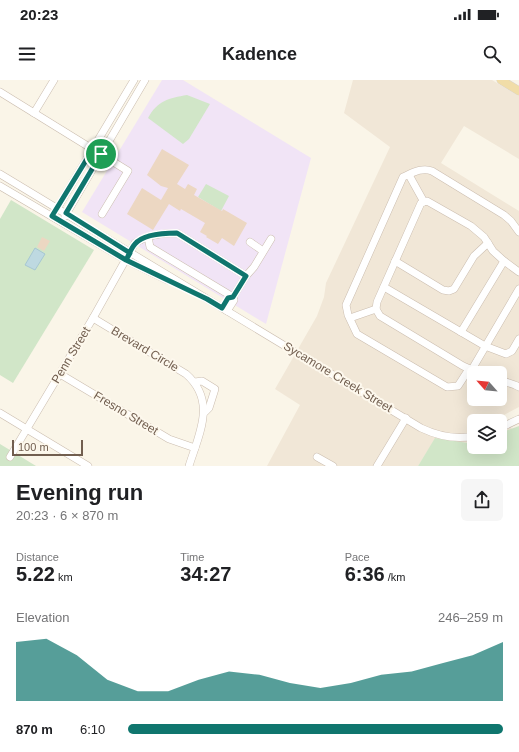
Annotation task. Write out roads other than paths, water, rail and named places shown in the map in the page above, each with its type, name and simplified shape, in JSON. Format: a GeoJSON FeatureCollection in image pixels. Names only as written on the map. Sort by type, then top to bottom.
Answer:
{"type":"FeatureCollection","features":[{"type":"Feature","properties":{"kind":"main road"},"geometry":{"type":"LineString","coordinates":[[501,80],[519,91]]}},
{"type":"Feature","properties":{"kind":"street"},"geometry":{"type":"LineString","coordinates":[[34,113],[54,80]]}},
{"type":"Feature","properties":{"kind":"street"},"geometry":{"type":"LineString","coordinates":[[52,216],[134,80]]}},
{"type":"Feature","properties":{"kind":"street"},"geometry":{"type":"LineString","coordinates":[[61,222],[145,80]]}},
{"type":"Feature","properties":{"kind":"street"},"geometry":{"type":"LineString","coordinates":[[0,92],[128,171],[102,214]]}},
{"type":"Feature","properties":{"kind":"street"},"geometry":{"type":"LineString","coordinates":[[467,374],[458,386],[447,387],[357,334],[346,305],[403,177],[421,170],[427,169],[432,171],[504,215],[511,221],[519,232]]}},
{"type":"Feature","properties":{"kind":"street","name":"Sycamore Creek Street"},"geometry":{"type":"LineString","coordinates":[[0,174],[421,428],[439,435],[458,438],[467,437]]}},
{"type":"Feature","properties":{"kind":"street"},"geometry":{"type":"LineString","coordinates":[[409,175],[424,202]]}},
{"type":"Feature","properties":{"kind":"street","name":"Sycamore Creek Street"},"geometry":{"type":"LineString","coordinates":[[0,186],[126,260],[207,299]]}},
{"type":"Feature","properties":{"kind":"street"},"geometry":{"type":"LineString","coordinates":[[467,368],[380,316],[376,309],[377,302],[421,203],[427,201],[471,226],[484,236],[494,251],[504,261],[519,272]]}},
{"type":"Feature","properties":{"kind":"street"},"geometry":{"type":"LineString","coordinates":[[233,297],[150,247],[148,237],[166,233],[177,233],[246,276]]}},
{"type":"Feature","properties":{"kind":"street","name":"Penn Street"},"geometry":{"type":"LineString","coordinates":[[10,457],[93,318],[135,243],[148,237]]}},
{"type":"Feature","properties":{"kind":"street"},"geometry":{"type":"LineString","coordinates":[[224,309],[228,298],[233,297],[271,239]]}},
{"type":"Feature","properties":{"kind":"street"},"geometry":{"type":"LineString","coordinates":[[250,242],[264,251]]}},
{"type":"Feature","properties":{"kind":"street"},"geometry":{"type":"LineString","coordinates":[[395,261],[443,290],[449,291],[454,289],[474,256],[488,243]]}},
{"type":"Feature","properties":{"kind":"street"},"geometry":{"type":"LineString","coordinates":[[461,332],[504,261]]}},
{"type":"Feature","properties":{"kind":"street"},"geometry":{"type":"LineString","coordinates":[[384,287],[485,346],[506,354],[512,351],[519,339]]}},
{"type":"Feature","properties":{"kind":"street"},"geometry":{"type":"LineString","coordinates":[[472,366],[519,289]]}},
{"type":"Feature","properties":{"kind":"street"},"geometry":{"type":"LineString","coordinates":[[350,318],[376,309]]}},
{"type":"Feature","properties":{"kind":"street","name":"Brevard Circle"},"geometry":{"type":"LineString","coordinates":[[93,318],[186,374],[195,382],[203,398],[204,412],[190,466]]}},
{"type":"Feature","properties":{"kind":"street","name":"Fresno Street"},"geometry":{"type":"LineString","coordinates":[[60,374],[170,439],[195,448]]}},
{"type":"Feature","properties":{"kind":"street","name":"Brevard Circle"},"geometry":{"type":"LineString","coordinates":[[195,382],[202,381],[215,389],[209,408],[204,412]]}},
{"type":"Feature","properties":{"kind":"street"},"geometry":{"type":"LineString","coordinates":[[507,383],[519,387]]}},
{"type":"Feature","properties":{"kind":"street"},"geometry":{"type":"LineString","coordinates":[[0,413],[88,466]]}},
{"type":"Feature","properties":{"kind":"street"},"geometry":{"type":"LineString","coordinates":[[376,466],[406,418]]}},
{"type":"Feature","properties":{"kind":"street"},"geometry":{"type":"LineString","coordinates":[[507,425],[519,419]]}},
{"type":"Feature","properties":{"kind":"street"},"geometry":{"type":"LineString","coordinates":[[317,457],[333,466]]}},
{"type":"Feature","properties":{"kind":"water"},"geometry":{"type":"Polygon","coordinates":[[[35,248],[45,254],[35,270],[25,265],[35,248]]]}}]}
